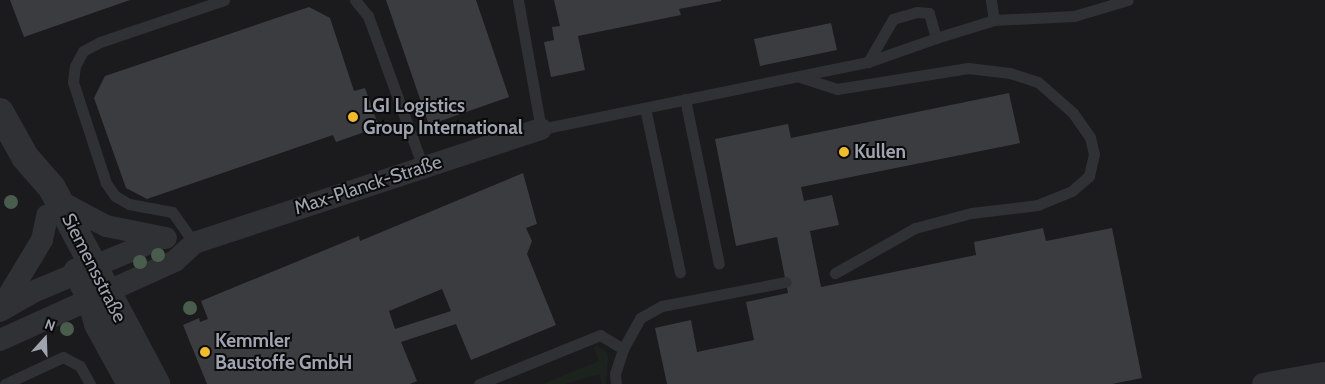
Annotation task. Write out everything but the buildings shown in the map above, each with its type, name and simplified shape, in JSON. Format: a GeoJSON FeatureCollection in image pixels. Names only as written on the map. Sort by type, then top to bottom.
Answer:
{"type":"FeatureCollection","features":[{"type":"Feature","properties":{"kind":"street","name":"Siemensstraße"},"geometry":{"type":"LineString","coordinates":[[0,112],[25,157],[36,196],[53,208],[93,283],[156,384]]}},
{"type":"Feature","properties":{"kind":"street","name":"Max-Planck-Straße"},"geometry":{"type":"LineString","coordinates":[[4,309],[35,291],[93,283],[175,261],[194,243],[541,129]]}},
{"type":"Feature","properties":{"kind":"street","name":"Max-Planck-Straße"},"geometry":{"type":"LineString","coordinates":[[4,309],[10,293],[42,240],[53,208]]}},
{"type":"Feature","properties":{"kind":"street"},"geometry":{"type":"LineString","coordinates":[[53,208],[106,226],[162,238]]}},
{"type":"Feature","properties":{"kind":"street","name":"Max-Planck-Straße"},"geometry":{"type":"LineString","coordinates":[[0,340],[50,316],[93,283],[162,238],[194,243]]}},
{"type":"Feature","properties":{"kind":"street","name":"Siemensstraße"},"geometry":{"type":"LineString","coordinates":[[93,283],[98,324],[131,384]]}},
{"type":"Feature","properties":{"kind":"street"},"geometry":{"type":"LineString","coordinates":[[1264,384],[1325,373]]}},
{"type":"Feature","properties":{"kind":"lane"},"geometry":{"type":"LineString","coordinates":[[194,243],[172,212],[128,204],[115,196],[106,183],[74,82],[75,66],[84,51],[100,42],[224,0]]}},
{"type":"Feature","properties":{"kind":"lane"},"geometry":{"type":"LineString","coordinates":[[355,0],[368,16],[422,167]]}},
{"type":"Feature","properties":{"kind":"lane"},"geometry":{"type":"LineString","coordinates":[[518,0],[541,129],[868,62],[994,20],[1074,16],[1128,0]]}},
{"type":"Feature","properties":{"kind":"lane"},"geometry":{"type":"LineString","coordinates":[[913,0],[917,12]]}},
{"type":"Feature","properties":{"kind":"lane"},"geometry":{"type":"LineString","coordinates":[[991,0],[994,20]]}},
{"type":"Feature","properties":{"kind":"lane"},"geometry":{"type":"LineString","coordinates":[[868,62],[894,19],[917,12],[929,13],[936,38]]}},
{"type":"Feature","properties":{"kind":"lane"},"geometry":{"type":"LineString","coordinates":[[800,77],[837,89],[968,68],[1010,73],[1038,82],[1073,113],[1090,138],[1094,154],[1090,176],[1072,191],[1038,205],[971,213],[915,228],[835,273]]}},
{"type":"Feature","properties":{"kind":"lane"},"geometry":{"type":"LineString","coordinates":[[685,99],[719,264]]}},
{"type":"Feature","properties":{"kind":"lane"},"geometry":{"type":"LineString","coordinates":[[645,108],[680,272]]}},
{"type":"Feature","properties":{"kind":"lane"},"geometry":{"type":"LineString","coordinates":[[616,384],[616,374],[623,349],[640,318],[662,306],[786,282]]}},
{"type":"Feature","properties":{"kind":"lane"},"geometry":{"type":"LineString","coordinates":[[479,384],[600,335],[623,349]]}},
{"type":"Feature","properties":{"kind":"lane"},"geometry":{"type":"LineString","coordinates":[[5,384],[63,357],[80,366],[90,384]]}},
{"type":"Feature","properties":{"kind":"shaded area"},"geometry":{"type":"Polygon","coordinates":[[[0,0],[1325,0],[1325,384],[0,384],[0,0]]]}},
{"type":"Feature","properties":{"kind":"shaded area"},"geometry":{"type":"Polygon","coordinates":[[[597,346],[607,352],[606,384],[602,384],[599,374],[565,384],[543,384],[599,361],[594,348],[597,346]]]}},
{"type":"Feature","properties":{"kind":"place","name":"LGI Logistics Group International"},"geometry":{"type":"Point","coordinates":[353,117]}},
{"type":"Feature","properties":{"kind":"place","name":"Kullen"},"geometry":{"type":"Point","coordinates":[844,152]}},
{"type":"Feature","properties":{"kind":"place","name":"Kemmler Baustoffe GmbH"},"geometry":{"type":"Point","coordinates":[205,352]}}]}
